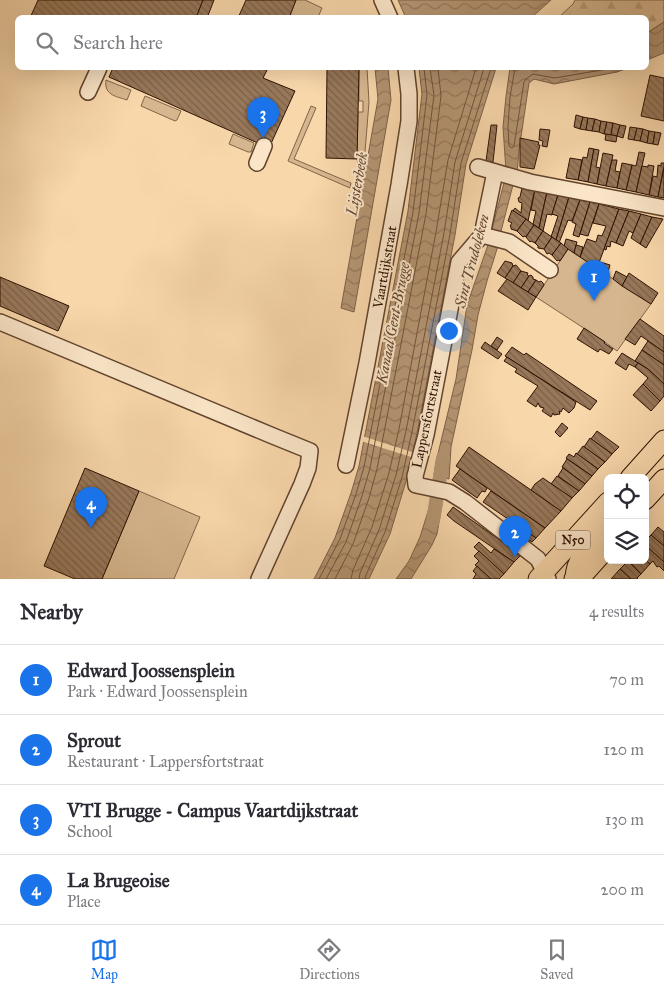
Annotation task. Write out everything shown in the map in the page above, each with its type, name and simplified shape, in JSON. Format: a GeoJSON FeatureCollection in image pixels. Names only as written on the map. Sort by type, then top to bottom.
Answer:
{"type":"FeatureCollection","features":[{"type":"Feature","properties":{"kind":"main road"},"geometry":{"type":"LineString","coordinates":[[634,474],[664,440]]}},
{"type":"Feature","properties":{"kind":"main road"},"geometry":{"type":"LineString","coordinates":[[649,496],[664,479]]}},
{"type":"Feature","properties":{"kind":"main road","name":"N50"},"geometry":{"type":"LineString","coordinates":[[543,577],[604,507]]}},
{"type":"Feature","properties":{"kind":"main road","name":"N50"},"geometry":{"type":"LineString","coordinates":[[574,579],[580,558],[604,532]]}},
{"type":"Feature","properties":{"kind":"main road","name":"N50"},"geometry":{"type":"LineString","coordinates":[[574,579],[582,576],[604,551]]}},
{"type":"Feature","properties":{"kind":"street"},"geometry":{"type":"LineString","coordinates":[[382,0],[389,15]]}},
{"type":"Feature","properties":{"kind":"street"},"geometry":{"type":"LineString","coordinates":[[88,92],[97,70]]}},
{"type":"Feature","properties":{"kind":"street","name":"Vaartdijkstraat"},"geometry":{"type":"LineString","coordinates":[[346,465],[369,354],[400,185],[409,121],[406,70]]}},
{"type":"Feature","properties":{"kind":"street"},"geometry":{"type":"LineString","coordinates":[[257,163],[264,146]]}},
{"type":"Feature","properties":{"kind":"street"},"geometry":{"type":"LineString","coordinates":[[478,167],[530,182],[664,208]]}},
{"type":"Feature","properties":{"kind":"street"},"geometry":{"type":"LineString","coordinates":[[505,175],[491,237],[509,242],[550,270]]}},
{"type":"Feature","properties":{"kind":"street","name":"Lappersfortstraat"},"geometry":{"type":"LineString","coordinates":[[491,237],[459,262],[426,435],[415,476],[416,485],[448,492],[465,502],[538,559],[543,577]]}},
{"type":"Feature","properties":{"kind":"street"},"geometry":{"type":"LineString","coordinates":[[0,322],[310,451],[308,468],[302,484],[259,579]]}},
{"type":"Feature","properties":{"kind":"green space"},"geometry":{"type":"Polygon","coordinates":[[[296,0],[305,0],[322,8],[319,15],[290,15],[296,0]]]}},
{"type":"Feature","properties":{"kind":"green space"},"geometry":{"type":"Polygon","coordinates":[[[575,0],[664,0],[664,22],[649,32],[649,15],[561,15],[575,0]]]}},
{"type":"Feature","properties":{"kind":"green space"},"geometry":{"type":"Polygon","coordinates":[[[359,70],[367,70],[369,102],[364,165],[358,164],[357,159],[358,112],[363,112],[363,101],[359,101],[359,70]]]}},
{"type":"Feature","properties":{"kind":"green space"},"geometry":{"type":"Polygon","coordinates":[[[106,80],[131,90],[127,100],[111,94],[107,89],[106,80]]]}},
{"type":"Feature","properties":{"kind":"green space"},"geometry":{"type":"Polygon","coordinates":[[[145,96],[181,111],[177,120],[175,121],[141,106],[145,96]]]}},
{"type":"Feature","properties":{"kind":"green space"},"geometry":{"type":"Polygon","coordinates":[[[311,106],[316,108],[294,159],[351,183],[350,188],[288,161],[311,106]]]}},
{"type":"Feature","properties":{"kind":"green space"},"geometry":{"type":"Polygon","coordinates":[[[233,134],[254,143],[251,152],[229,144],[233,134]]]}},
{"type":"Feature","properties":{"kind":"green space"},"geometry":{"type":"Polygon","coordinates":[[[568,249],[651,304],[617,351],[536,297],[568,249]]]}},
{"type":"Feature","properties":{"kind":"green space"},"geometry":{"type":"Polygon","coordinates":[[[139,491],[200,517],[174,579],[102,579],[139,491]]]}},
{"type":"Feature","properties":{"kind":"water"},"geometry":{"type":"Polygon","coordinates":[[[398,0],[551,0],[534,15],[405,15],[398,0]]]}},
{"type":"Feature","properties":{"kind":"water"},"geometry":{"type":"Polygon","coordinates":[[[664,22],[664,53],[649,59],[649,32],[664,22]]]}},
{"type":"Feature","properties":{"kind":"water"},"geometry":{"type":"Polygon","coordinates":[[[375,70],[388,70],[391,100],[354,312],[341,308],[378,99],[375,70]]]}},
{"type":"Feature","properties":{"kind":"water","name":"Kanaal Gent-Brugge"},"geometry":{"type":"Polygon","coordinates":[[[419,70],[495,70],[466,164],[455,235],[417,433],[407,478],[390,534],[369,579],[314,579],[335,538],[359,466],[408,211],[422,94],[419,70]]]}},
{"type":"Feature","properties":{"kind":"water"},"geometry":{"type":"Polygon","coordinates":[[[510,70],[622,70],[554,84],[534,79],[529,83],[517,174],[506,171],[503,127],[510,70]]]}},
{"type":"Feature","properties":{"kind":"water"},"geometry":{"type":"Polygon","coordinates":[[[505,179],[514,181],[500,235],[491,233],[505,179]]]}},
{"type":"Feature","properties":{"kind":"water"},"geometry":{"type":"Polygon","coordinates":[[[489,242],[497,246],[497,249],[478,315],[451,447],[449,479],[434,475],[436,462],[456,379],[467,305],[489,242]]]}},
{"type":"Feature","properties":{"kind":"water"},"geometry":{"type":"Polygon","coordinates":[[[431,502],[442,504],[437,534],[432,545],[411,579],[396,579],[409,561],[420,537],[431,502]]]}},
{"type":"Feature","properties":{"kind":"pier"},"geometry":{"type":"Polygon","coordinates":[[[362,436],[415,453],[414,458],[361,441],[362,436]]]}},
{"type":"Feature","properties":{"kind":"building"},"geometry":{"type":"Polygon","coordinates":[[[38,0],[203,0],[197,15],[31,15],[38,0]]]}},
{"type":"Feature","properties":{"kind":"building"},"geometry":{"type":"Polygon","coordinates":[[[203,0],[214,0],[208,15],[197,15],[203,0]]]}},
{"type":"Feature","properties":{"kind":"building"},"geometry":{"type":"Polygon","coordinates":[[[246,0],[296,0],[290,15],[239,15],[246,0]]]}},
{"type":"Feature","properties":{"kind":"building"},"geometry":{"type":"Polygon","coordinates":[[[112,70],[267,70],[263,78],[295,91],[269,148],[109,77],[112,70]]]}},
{"type":"Feature","properties":{"kind":"building"},"geometry":{"type":"Polygon","coordinates":[[[327,70],[359,70],[357,159],[326,158],[327,70]]]}},
{"type":"Feature","properties":{"kind":"building"},"geometry":{"type":"Polygon","coordinates":[[[650,75],[664,78],[664,121],[641,116],[650,75]]]}},
{"type":"Feature","properties":{"kind":"building"},"geometry":{"type":"Polygon","coordinates":[[[576,115],[583,117],[580,129],[574,127],[576,115]]]}},
{"type":"Feature","properties":{"kind":"building"},"geometry":{"type":"Polygon","coordinates":[[[583,117],[588,118],[586,130],[580,129],[583,117]]]}},
{"type":"Feature","properties":{"kind":"building"},"geometry":{"type":"Polygon","coordinates":[[[588,118],[595,119],[592,131],[586,130],[588,118]]]}},
{"type":"Feature","properties":{"kind":"building"},"geometry":{"type":"Polygon","coordinates":[[[595,119],[601,121],[599,132],[592,131],[595,119]]]}},
{"type":"Feature","properties":{"kind":"building"},"geometry":{"type":"Polygon","coordinates":[[[601,121],[607,122],[604,134],[599,132],[601,121]]]}},
{"type":"Feature","properties":{"kind":"building"},"geometry":{"type":"Polygon","coordinates":[[[607,122],[613,123],[611,135],[604,134],[607,122]]]}},
{"type":"Feature","properties":{"kind":"building"},"geometry":{"type":"Polygon","coordinates":[[[613,123],[620,125],[617,136],[611,135],[613,123]]]}},
{"type":"Feature","properties":{"kind":"building"},"geometry":{"type":"Polygon","coordinates":[[[491,125],[497,125],[493,162],[486,161],[491,125]]]}},
{"type":"Feature","properties":{"kind":"building"},"geometry":{"type":"Polygon","coordinates":[[[620,125],[626,126],[623,138],[617,136],[620,125]]]}},
{"type":"Feature","properties":{"kind":"building"},"geometry":{"type":"Polygon","coordinates":[[[630,127],[637,128],[634,140],[628,139],[630,127]]]}},
{"type":"Feature","properties":{"kind":"building"},"geometry":{"type":"Polygon","coordinates":[[[637,128],[643,129],[640,141],[634,140],[637,128]]]}},
{"type":"Feature","properties":{"kind":"building"},"geometry":{"type":"Polygon","coordinates":[[[540,129],[550,130],[547,147],[542,146],[543,141],[539,140],[540,129]]]}},
{"type":"Feature","properties":{"kind":"building"},"geometry":{"type":"Polygon","coordinates":[[[643,129],[649,131],[647,143],[640,141],[643,129]]]}},
{"type":"Feature","properties":{"kind":"building"},"geometry":{"type":"Polygon","coordinates":[[[649,131],[655,132],[653,144],[647,143],[649,131]]]}},
{"type":"Feature","properties":{"kind":"building"},"geometry":{"type":"Polygon","coordinates":[[[655,132],[661,133],[658,145],[653,144],[655,132]]]}},
{"type":"Feature","properties":{"kind":"building"},"geometry":{"type":"Polygon","coordinates":[[[606,134],[617,136],[616,142],[605,140],[606,134]]]}},
{"type":"Feature","properties":{"kind":"building"},"geometry":{"type":"Polygon","coordinates":[[[520,138],[539,142],[538,145],[540,145],[534,169],[520,167],[520,138]]]}},
{"type":"Feature","properties":{"kind":"building"},"geometry":{"type":"Polygon","coordinates":[[[589,148],[594,149],[588,182],[578,180],[583,157],[587,158],[589,148]]]}},
{"type":"Feature","properties":{"kind":"building"},"geometry":{"type":"Polygon","coordinates":[[[594,149],[599,150],[596,167],[600,168],[597,184],[588,182],[594,149]]]}},
{"type":"Feature","properties":{"kind":"building"},"geometry":{"type":"Polygon","coordinates":[[[639,152],[645,153],[636,192],[626,190],[632,165],[636,166],[639,152]]]}},
{"type":"Feature","properties":{"kind":"building"},"geometry":{"type":"Polygon","coordinates":[[[603,153],[613,155],[606,186],[597,184],[603,153]]]}},
{"type":"Feature","properties":{"kind":"building"},"geometry":{"type":"Polygon","coordinates":[[[570,158],[582,160],[578,180],[566,178],[570,158]]]}},
{"type":"Feature","properties":{"kind":"building"},"geometry":{"type":"Polygon","coordinates":[[[612,160],[617,160],[615,171],[620,172],[617,188],[606,186],[612,160]]]}},
{"type":"Feature","properties":{"kind":"building"},"geometry":{"type":"Polygon","coordinates":[[[622,163],[632,165],[626,190],[617,188],[622,163]]]}},
{"type":"Feature","properties":{"kind":"building"},"geometry":{"type":"Polygon","coordinates":[[[661,163],[664,163],[664,166],[658,197],[649,195],[653,176],[657,177],[658,165],[661,166],[661,163]]]}},
{"type":"Feature","properties":{"kind":"building"},"geometry":{"type":"Polygon","coordinates":[[[648,165],[654,166],[649,195],[636,192],[642,166],[648,167],[648,165]]]}},
{"type":"Feature","properties":{"kind":"building"},"geometry":{"type":"Polygon","coordinates":[[[664,168],[664,198],[658,197],[664,168]]]}},
{"type":"Feature","properties":{"kind":"building"},"geometry":{"type":"Polygon","coordinates":[[[526,187],[535,189],[528,221],[513,211],[515,208],[521,213],[522,203],[519,202],[518,198],[522,188],[525,189],[526,187]]]}},
{"type":"Feature","properties":{"kind":"building"},"geometry":{"type":"Polygon","coordinates":[[[535,189],[547,192],[539,228],[533,224],[536,211],[531,210],[535,189]]]}},
{"type":"Feature","properties":{"kind":"building"},"geometry":{"type":"Polygon","coordinates":[[[547,192],[558,195],[552,215],[547,214],[543,231],[539,228],[547,192]]]}},
{"type":"Feature","properties":{"kind":"building"},"geometry":{"type":"Polygon","coordinates":[[[558,195],[569,197],[556,240],[551,237],[558,216],[552,214],[558,195]]]}},
{"type":"Feature","properties":{"kind":"building"},"geometry":{"type":"Polygon","coordinates":[[[569,197],[580,200],[572,221],[568,220],[559,243],[556,240],[569,197]]]}},
{"type":"Feature","properties":{"kind":"building"},"geometry":{"type":"Polygon","coordinates":[[[580,200],[590,202],[579,237],[573,235],[576,224],[572,222],[580,200]]]}},
{"type":"Feature","properties":{"kind":"building"},"geometry":{"type":"Polygon","coordinates":[[[590,202],[599,204],[588,236],[580,234],[590,202]]]}},
{"type":"Feature","properties":{"kind":"building"},"geometry":{"type":"Polygon","coordinates":[[[599,204],[619,209],[597,268],[580,257],[587,239],[596,242],[598,235],[602,236],[606,226],[593,223],[599,204]]]}},
{"type":"Feature","properties":{"kind":"building"},"geometry":{"type":"Polygon","coordinates":[[[619,209],[629,211],[616,243],[611,241],[610,247],[607,246],[606,250],[604,249],[619,209]]]}},
{"type":"Feature","properties":{"kind":"building"},"geometry":{"type":"Polygon","coordinates":[[[512,210],[526,219],[517,231],[511,229],[512,223],[508,221],[512,210]]]}},
{"type":"Feature","properties":{"kind":"building"},"geometry":{"type":"Polygon","coordinates":[[[629,211],[641,214],[633,233],[629,231],[623,246],[616,243],[629,211]]]}},
{"type":"Feature","properties":{"kind":"building"},"geometry":{"type":"Polygon","coordinates":[[[641,214],[652,217],[640,244],[631,238],[641,214]]]}},
{"type":"Feature","properties":{"kind":"building"},"geometry":{"type":"Polygon","coordinates":[[[652,217],[663,219],[646,248],[640,244],[652,217]]]}},
{"type":"Feature","properties":{"kind":"building"},"geometry":{"type":"Polygon","coordinates":[[[526,219],[534,225],[526,237],[523,237],[517,231],[526,219]]]}},
{"type":"Feature","properties":{"kind":"building"},"geometry":{"type":"Polygon","coordinates":[[[534,225],[543,231],[535,243],[530,242],[526,237],[534,225]]]}},
{"type":"Feature","properties":{"kind":"building"},"geometry":{"type":"Polygon","coordinates":[[[543,231],[552,237],[544,249],[538,248],[535,243],[543,231]]]}},
{"type":"Feature","properties":{"kind":"building"},"geometry":{"type":"Polygon","coordinates":[[[552,237],[561,243],[552,255],[547,254],[544,249],[552,237]]]}},
{"type":"Feature","properties":{"kind":"building"},"geometry":{"type":"Polygon","coordinates":[[[566,239],[577,242],[574,253],[564,246],[566,239]]]}},
{"type":"Feature","properties":{"kind":"building"},"geometry":{"type":"Polygon","coordinates":[[[561,243],[568,249],[560,261],[557,261],[552,255],[561,243]]]}},
{"type":"Feature","properties":{"kind":"building"},"geometry":{"type":"Polygon","coordinates":[[[576,245],[583,247],[580,257],[574,253],[576,245]]]}},
{"type":"Feature","properties":{"kind":"building"},"geometry":{"type":"Polygon","coordinates":[[[505,261],[512,263],[513,266],[505,278],[497,273],[505,261]]]}},
{"type":"Feature","properties":{"kind":"building"},"geometry":{"type":"Polygon","coordinates":[[[600,262],[610,265],[607,275],[597,268],[600,262]]]}},
{"type":"Feature","properties":{"kind":"building"},"geometry":{"type":"Polygon","coordinates":[[[516,265],[521,271],[513,283],[505,278],[513,266],[516,265]]]}},
{"type":"Feature","properties":{"kind":"building"},"geometry":{"type":"Polygon","coordinates":[[[521,271],[528,273],[527,275],[529,276],[521,288],[513,283],[521,271]]]}},
{"type":"Feature","properties":{"kind":"building"},"geometry":{"type":"Polygon","coordinates":[[[616,271],[627,277],[622,286],[613,279],[616,271]]]}},
{"type":"Feature","properties":{"kind":"building"},"geometry":{"type":"Polygon","coordinates":[[[629,273],[658,293],[651,304],[622,286],[629,273]]]}},
{"type":"Feature","properties":{"kind":"building"},"geometry":{"type":"Polygon","coordinates":[[[531,275],[536,280],[528,292],[521,288],[531,275]]]}},
{"type":"Feature","properties":{"kind":"building"},"geometry":{"type":"Polygon","coordinates":[[[0,277],[69,306],[58,331],[0,306],[0,277]]]}},
{"type":"Feature","properties":{"kind":"building"},"geometry":{"type":"Polygon","coordinates":[[[507,279],[536,297],[528,310],[498,291],[507,279]]]}},
{"type":"Feature","properties":{"kind":"building"},"geometry":{"type":"Polygon","coordinates":[[[536,280],[541,281],[544,285],[536,297],[528,292],[536,280]]]}},
{"type":"Feature","properties":{"kind":"building"},"geometry":{"type":"Polygon","coordinates":[[[640,319],[664,336],[664,352],[641,336],[635,345],[625,339],[640,319]]]}},
{"type":"Feature","properties":{"kind":"building"},"geometry":{"type":"Polygon","coordinates":[[[584,328],[613,349],[609,354],[600,349],[598,352],[577,339],[584,328]]]}},
{"type":"Feature","properties":{"kind":"building"},"geometry":{"type":"Polygon","coordinates":[[[497,337],[503,341],[497,350],[491,346],[497,337]]]}},
{"type":"Feature","properties":{"kind":"building"},"geometry":{"type":"Polygon","coordinates":[[[648,341],[664,352],[664,365],[642,350],[648,341]]]}},
{"type":"Feature","properties":{"kind":"building"},"geometry":{"type":"Polygon","coordinates":[[[485,342],[502,354],[498,359],[481,348],[485,342]]]}},
{"type":"Feature","properties":{"kind":"building"},"geometry":{"type":"Polygon","coordinates":[[[512,347],[524,355],[526,353],[597,401],[590,410],[505,356],[512,347]]]}},
{"type":"Feature","properties":{"kind":"building"},"geometry":{"type":"Polygon","coordinates":[[[642,350],[664,365],[664,384],[648,369],[635,361],[642,350]]]}},
{"type":"Feature","properties":{"kind":"building"},"geometry":{"type":"Polygon","coordinates":[[[622,353],[638,363],[635,367],[629,364],[626,370],[615,363],[622,353]]]}},
{"type":"Feature","properties":{"kind":"building"},"geometry":{"type":"Polygon","coordinates":[[[507,357],[576,402],[574,408],[569,413],[563,408],[561,412],[559,411],[560,414],[554,415],[553,413],[551,417],[542,411],[544,408],[540,407],[538,403],[536,407],[527,401],[538,386],[515,372],[517,369],[504,361],[507,357]]]}},
{"type":"Feature","properties":{"kind":"building"},"geometry":{"type":"Polygon","coordinates":[[[638,363],[648,369],[664,384],[664,396],[660,401],[643,384],[648,378],[635,367],[638,363]]]}},
{"type":"Feature","properties":{"kind":"building"},"geometry":{"type":"Polygon","coordinates":[[[643,384],[660,401],[651,411],[633,395],[643,384]]]}},
{"type":"Feature","properties":{"kind":"building"},"geometry":{"type":"Polygon","coordinates":[[[562,423],[568,428],[560,437],[555,432],[562,423]]]}},
{"type":"Feature","properties":{"kind":"building"},"geometry":{"type":"Polygon","coordinates":[[[597,431],[619,447],[612,454],[591,439],[597,431]]]}},
{"type":"Feature","properties":{"kind":"building"},"geometry":{"type":"Polygon","coordinates":[[[590,438],[612,454],[605,462],[584,447],[590,438]]]}},
{"type":"Feature","properties":{"kind":"building"},"geometry":{"type":"Polygon","coordinates":[[[583,446],[605,462],[598,469],[577,454],[583,446]]]}},
{"type":"Feature","properties":{"kind":"building"},"geometry":{"type":"Polygon","coordinates":[[[469,447],[561,511],[545,528],[460,469],[456,466],[469,447]]]}},
{"type":"Feature","properties":{"kind":"building"},"geometry":{"type":"Polygon","coordinates":[[[576,453],[598,469],[592,476],[566,458],[569,454],[574,457],[576,453]]]}},
{"type":"Feature","properties":{"kind":"building"},"geometry":{"type":"Polygon","coordinates":[[[567,459],[592,476],[585,484],[562,467],[567,459]]]}},
{"type":"Feature","properties":{"kind":"building"},"geometry":{"type":"Polygon","coordinates":[[[85,468],[139,491],[102,579],[75,579],[44,566],[85,468]]]}},
{"type":"Feature","properties":{"kind":"building"},"geometry":{"type":"Polygon","coordinates":[[[563,468],[585,484],[579,491],[558,476],[563,468]]]}},
{"type":"Feature","properties":{"kind":"building"},"geometry":{"type":"Polygon","coordinates":[[[460,469],[487,488],[485,492],[482,491],[477,498],[452,480],[460,469]]]}},
{"type":"Feature","properties":{"kind":"building"},"geometry":{"type":"Polygon","coordinates":[[[557,476],[579,491],[572,498],[551,484],[557,476]]]}},
{"type":"Feature","properties":{"kind":"building"},"geometry":{"type":"Polygon","coordinates":[[[543,478],[572,498],[561,511],[531,490],[543,478]]]}},
{"type":"Feature","properties":{"kind":"building"},"geometry":{"type":"Polygon","coordinates":[[[491,491],[545,528],[536,538],[483,502],[491,491]]]}},
{"type":"Feature","properties":{"kind":"building"},"geometry":{"type":"Polygon","coordinates":[[[453,507],[521,555],[514,562],[454,521],[447,515],[453,507]]]}},
{"type":"Feature","properties":{"kind":"building"},"geometry":{"type":"Polygon","coordinates":[[[511,521],[536,538],[532,542],[508,525],[511,521]]]}},
{"type":"Feature","properties":{"kind":"building"},"geometry":{"type":"Polygon","coordinates":[[[658,527],[664,532],[664,546],[651,535],[658,527]]]}},
{"type":"Feature","properties":{"kind":"building"},"geometry":{"type":"Polygon","coordinates":[[[651,535],[664,546],[664,562],[649,549],[649,537],[651,535]]]}},
{"type":"Feature","properties":{"kind":"building"},"geometry":{"type":"Polygon","coordinates":[[[479,542],[491,553],[494,549],[514,562],[504,574],[474,547],[479,542]]]}},
{"type":"Feature","properties":{"kind":"building"},"geometry":{"type":"Polygon","coordinates":[[[649,549],[664,562],[664,571],[659,566],[657,567],[653,561],[650,564],[649,549]]]}},
{"type":"Feature","properties":{"kind":"building"},"geometry":{"type":"Polygon","coordinates":[[[479,551],[504,574],[499,579],[491,579],[475,565],[479,561],[474,556],[479,551]]]}},
{"type":"Feature","properties":{"kind":"building"},"geometry":{"type":"Polygon","coordinates":[[[625,564],[631,564],[641,574],[638,579],[631,579],[620,569],[625,564]]]}},
{"type":"Feature","properties":{"kind":"building"},"geometry":{"type":"Polygon","coordinates":[[[632,564],[650,564],[641,574],[632,564]]]}},
{"type":"Feature","properties":{"kind":"building"},"geometry":{"type":"Polygon","coordinates":[[[477,566],[491,579],[473,579],[476,574],[473,571],[477,566]]]}},
{"type":"Feature","properties":{"kind":"building"},"geometry":{"type":"Polygon","coordinates":[[[620,569],[631,579],[611,579],[620,569]]]}},
{"type":"Feature","properties":{"kind":"waterway","name":"Sint Trudoleken"},"geometry":{"type":"LineString","coordinates":[[433,521],[443,458]]}},
{"type":"Feature","properties":{"kind":"place","name":"VTI Brugge - Campus Vaartdijkstraat"},"geometry":{"type":"Point","coordinates":[263,138]}},
{"type":"Feature","properties":{"kind":"place","name":"Edward Joossensplein"},"geometry":{"type":"Point","coordinates":[594,301]}},
{"type":"Feature","properties":{"kind":"place","name":"La Brugeoise"},"geometry":{"type":"Point","coordinates":[91,528]}},
{"type":"Feature","properties":{"kind":"place","name":"Sprout"},"geometry":{"type":"Point","coordinates":[515,557]}},
{"type":"Feature","properties":{"kind":"water label","name":"Lijsterbeek"},"geometry":{"type":"Point","coordinates":[357,184]}}]}
